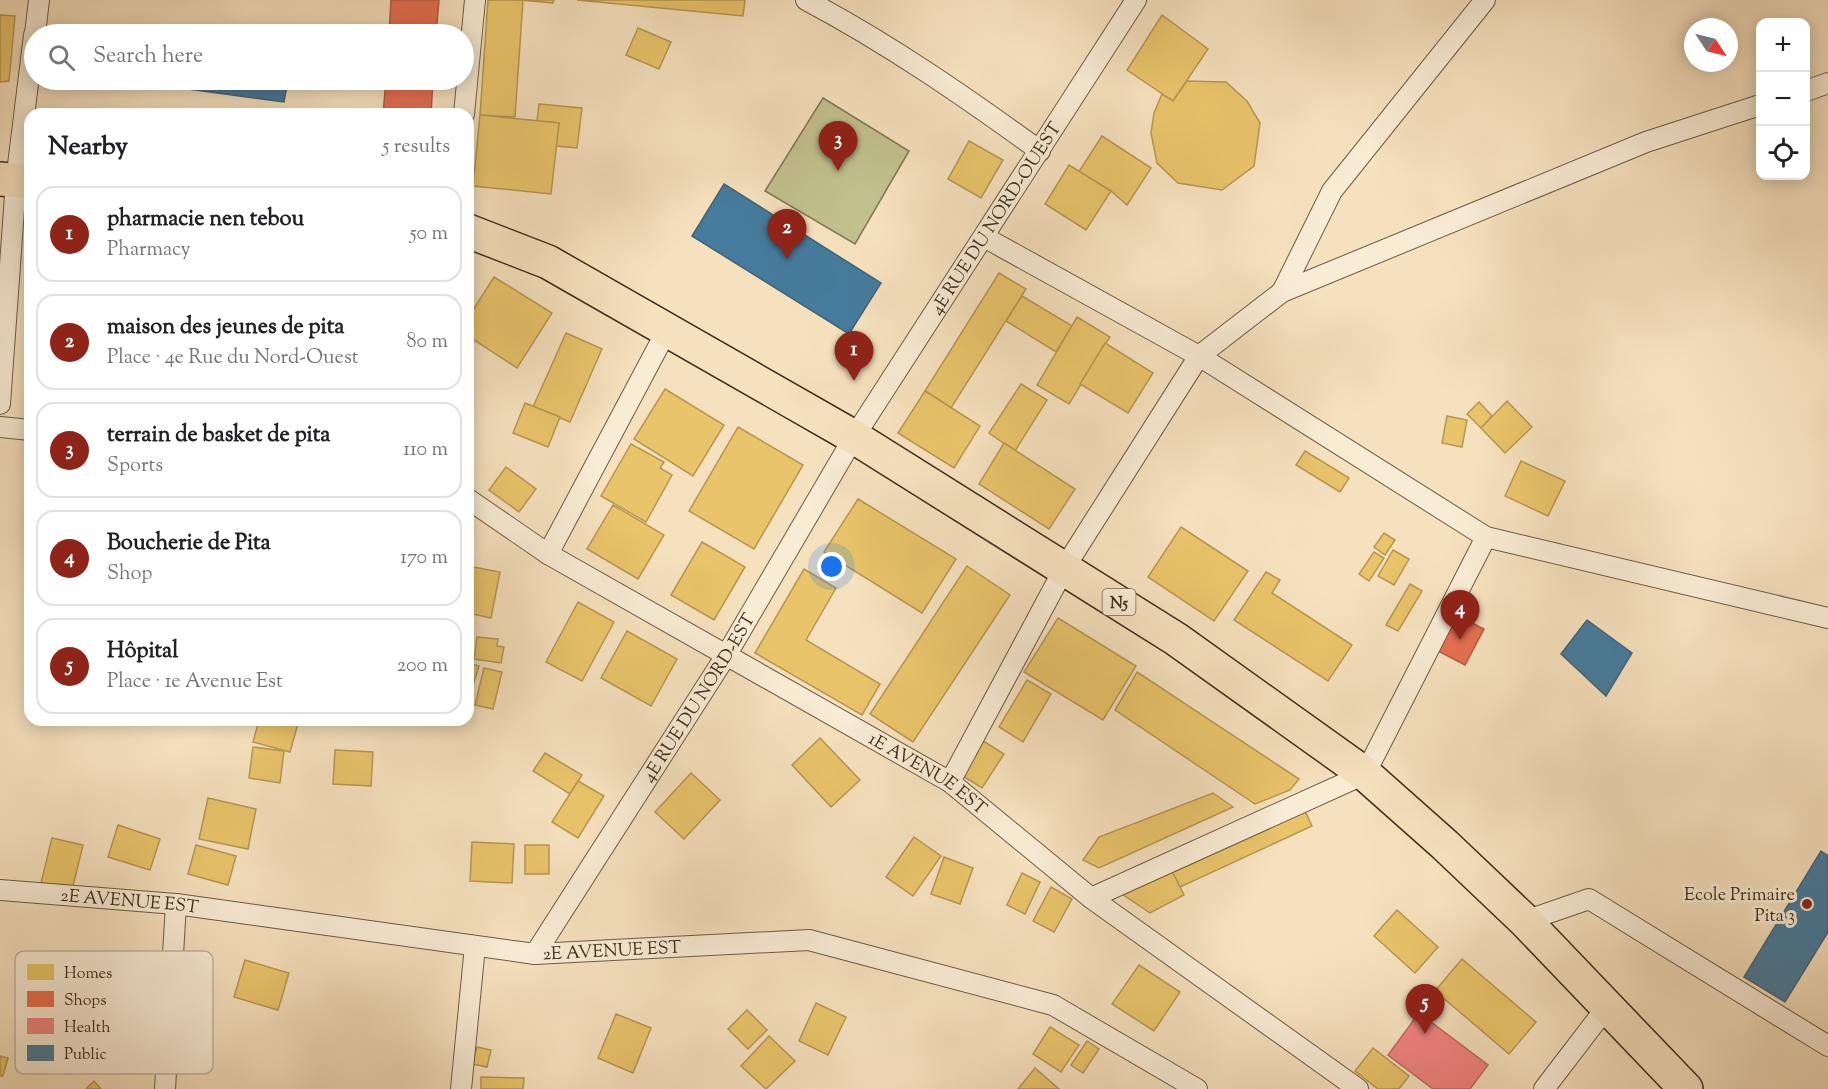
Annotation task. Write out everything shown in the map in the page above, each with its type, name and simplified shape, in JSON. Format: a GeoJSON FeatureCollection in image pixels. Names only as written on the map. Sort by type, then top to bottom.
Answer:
{"type":"FeatureCollection","features":[{"type":"Feature","properties":{"kind":"highway","name":"N5"},"geometry":{"type":"LineString","coordinates":[[474,233],[548,262],[666,332],[854,437],[1065,567],[1176,639],[1365,774],[1445,845],[1525,921],[1686,1089]]}},
{"type":"Feature","properties":{"kind":"street"},"geometry":{"type":"LineString","coordinates":[[36,24],[39,0]]}},
{"type":"Feature","properties":{"kind":"street"},"geometry":{"type":"LineString","coordinates":[[473,24],[475,0]]}},
{"type":"Feature","properties":{"kind":"street"},"geometry":{"type":"LineString","coordinates":[[806,0],[871,34],[928,71],[1040,151]]}},
{"type":"Feature","properties":{"kind":"street","name":"4E RUE DU NORD-OUEST"},"geometry":{"type":"LineString","coordinates":[[854,437],[1136,0]]}},
{"type":"Feature","properties":{"kind":"street"},"geometry":{"type":"LineString","coordinates":[[1282,292],[1332,191],[1485,0]]}},
{"type":"Feature","properties":{"kind":"street"},"geometry":{"type":"LineString","coordinates":[[1810,90],[1828,83]]}},
{"type":"Feature","properties":{"kind":"street"},"geometry":{"type":"LineString","coordinates":[[24,108],[27,90]]}},
{"type":"Feature","properties":{"kind":"street"},"geometry":{"type":"LineString","coordinates":[[465,108],[466,90]]}},
{"type":"Feature","properties":{"kind":"street"},"geometry":{"type":"LineString","coordinates":[[950,782],[1065,567],[1199,356],[1282,292],[1646,142],[1756,107]]}},
{"type":"Feature","properties":{"kind":"street"},"geometry":{"type":"LineString","coordinates":[[0,404],[15,181],[24,112]]}},
{"type":"Feature","properties":{"kind":"street"},"geometry":{"type":"LineString","coordinates":[[984,237],[1199,356],[1486,537],[1828,618]]}},
{"type":"Feature","properties":{"kind":"street"},"geometry":{"type":"LineString","coordinates":[[548,554],[666,332]]}},
{"type":"Feature","properties":{"kind":"street"},"geometry":{"type":"LineString","coordinates":[[0,427],[24,429]]}},
{"type":"Feature","properties":{"kind":"street","name":"4E RUE DU NORD-EST"},"geometry":{"type":"LineString","coordinates":[[535,954],[727,654],[854,437]]}},
{"type":"Feature","properties":{"kind":"street","name":"1E AVENUE EST"},"geometry":{"type":"LineString","coordinates":[[474,503],[548,554],[950,782],[1091,898],[1358,1089]]}},
{"type":"Feature","properties":{"kind":"street"},"geometry":{"type":"LineString","coordinates":[[1091,898],[1365,774],[1486,537]]}},
{"type":"Feature","properties":{"kind":"street","name":"2E AVENUE EST"},"geometry":{"type":"LineString","coordinates":[[0,890],[176,904],[535,954],[809,940],[1053,1005],[1197,1089]]}},
{"type":"Feature","properties":{"kind":"street"},"geometry":{"type":"LineString","coordinates":[[1525,921],[1590,899],[1828,1046]]}},
{"type":"Feature","properties":{"kind":"street"},"geometry":{"type":"LineString","coordinates":[[173,951],[176,904]]}},
{"type":"Feature","properties":{"kind":"street"},"geometry":{"type":"LineString","coordinates":[[461,1089],[474,946]]}},
{"type":"Feature","properties":{"kind":"street"},"geometry":{"type":"LineString","coordinates":[[1544,1089],[1606,1008]]}},
{"type":"Feature","properties":{"kind":"street"},"geometry":{"type":"LineString","coordinates":[[165,1089],[166,1074]]}},
{"type":"Feature","properties":{"kind":"shaded area"},"geometry":{"type":"Polygon","coordinates":[[[823,98],[909,151],[855,244],[765,191],[823,98]]]}},
{"type":"Feature","properties":{"kind":"building: Homes"},"geometry":{"type":"Polygon","coordinates":[[[488,0],[523,0],[515,117],[480,115],[488,0]]]}},
{"type":"Feature","properties":{"kind":"building: Homes"},"geometry":{"type":"Polygon","coordinates":[[[519,0],[554,0],[553,3],[519,0]]]}},
{"type":"Feature","properties":{"kind":"building: Homes"},"geometry":{"type":"Polygon","coordinates":[[[577,0],[745,0],[743,16],[577,0]]]}},
{"type":"Feature","properties":{"kind":"building: Homes"},"geometry":{"type":"Polygon","coordinates":[[[0,15],[15,16],[9,81],[0,82],[0,15]]]}},
{"type":"Feature","properties":{"kind":"building: Homes"},"geometry":{"type":"Polygon","coordinates":[[[1162,15],[1208,49],[1173,101],[1127,70],[1162,15]]]}},
{"type":"Feature","properties":{"kind":"building: Homes"},"geometry":{"type":"Polygon","coordinates":[[[638,28],[671,42],[659,69],[626,55],[638,28]]]}},
{"type":"Feature","properties":{"kind":"building: Homes"},"geometry":{"type":"Polygon","coordinates":[[[1187,81],[1226,82],[1247,101],[1260,123],[1254,166],[1222,190],[1178,183],[1157,163],[1151,133],[1154,113],[1162,94],[1173,101],[1187,81]]]}},
{"type":"Feature","properties":{"kind":"building: Homes"},"geometry":{"type":"Polygon","coordinates":[[[539,104],[582,108],[577,148],[556,146],[559,123],[537,121],[539,104]]]}},
{"type":"Feature","properties":{"kind":"building: Homes"},"geometry":{"type":"Polygon","coordinates":[[[480,115],[559,123],[551,194],[474,186],[480,115]]]}},
{"type":"Feature","properties":{"kind":"building: Homes"},"geometry":{"type":"Polygon","coordinates":[[[1102,136],[1151,168],[1127,205],[1111,191],[1078,173],[1102,136]]]}},
{"type":"Feature","properties":{"kind":"building: Homes"},"geometry":{"type":"Polygon","coordinates":[[[969,141],[1003,160],[981,198],[948,179],[969,141]]]}},
{"type":"Feature","properties":{"kind":"building: Homes"},"geometry":{"type":"Polygon","coordinates":[[[1069,165],[1111,191],[1086,230],[1045,204],[1069,165]]]}},
{"type":"Feature","properties":{"kind":"building: Homes"},"geometry":{"type":"Polygon","coordinates":[[[999,273],[1026,289],[951,408],[925,391],[999,273]]]}},
{"type":"Feature","properties":{"kind":"building: Homes"},"geometry":{"type":"Polygon","coordinates":[[[494,277],[552,313],[517,368],[474,340],[474,309],[494,277]]]}},
{"type":"Feature","properties":{"kind":"building: Homes"},"geometry":{"type":"Polygon","coordinates":[[[1022,296],[1072,326],[1056,352],[1006,321],[1022,296]]]}},
{"type":"Feature","properties":{"kind":"building: Homes"},"geometry":{"type":"Polygon","coordinates":[[[1077,317],[1110,337],[1069,404],[1037,385],[1077,317]]]}},
{"type":"Feature","properties":{"kind":"building: Homes"},"geometry":{"type":"Polygon","coordinates":[[[566,333],[602,349],[570,422],[533,407],[566,333]]]}},
{"type":"Feature","properties":{"kind":"building: Homes"},"geometry":{"type":"Polygon","coordinates":[[[1105,343],[1153,373],[1128,413],[1080,384],[1105,343]]]}},
{"type":"Feature","properties":{"kind":"building: Homes"},"geometry":{"type":"Polygon","coordinates":[[[1021,384],[1047,400],[1015,451],[989,433],[1021,384]]]}},
{"type":"Feature","properties":{"kind":"building: Homes"},"geometry":{"type":"Polygon","coordinates":[[[665,389],[724,425],[693,476],[634,439],[665,389]]]}},
{"type":"Feature","properties":{"kind":"building: Homes"},"geometry":{"type":"Polygon","coordinates":[[[925,391],[980,426],[954,468],[898,433],[925,391]]]}},
{"type":"Feature","properties":{"kind":"building: Homes"},"geometry":{"type":"Polygon","coordinates":[[[1507,401],[1532,427],[1505,453],[1481,428],[1507,401]]]}},
{"type":"Feature","properties":{"kind":"building: Homes"},"geometry":{"type":"Polygon","coordinates":[[[1479,402],[1492,416],[1481,428],[1467,414],[1479,402]]]}},
{"type":"Feature","properties":{"kind":"building: Homes"},"geometry":{"type":"Polygon","coordinates":[[[525,403],[560,417],[548,447],[513,433],[525,403]]]}},
{"type":"Feature","properties":{"kind":"building: Homes"},"geometry":{"type":"Polygon","coordinates":[[[1447,416],[1467,420],[1462,447],[1442,443],[1447,416]]]}},
{"type":"Feature","properties":{"kind":"building: Homes"},"geometry":{"type":"Polygon","coordinates":[[[738,427],[803,465],[754,549],[689,511],[738,427]]]}},
{"type":"Feature","properties":{"kind":"building: Homes"},"geometry":{"type":"Polygon","coordinates":[[[1004,443],[1075,489],[1049,529],[979,484],[1004,443]]]}},
{"type":"Feature","properties":{"kind":"building: Homes"},"geometry":{"type":"Polygon","coordinates":[[[631,444],[664,462],[660,468],[672,475],[646,522],[601,496],[631,444]]]}},
{"type":"Feature","properties":{"kind":"building: Homes"},"geometry":{"type":"Polygon","coordinates":[[[1305,451],[1349,478],[1340,492],[1296,465],[1305,451]]]}},
{"type":"Feature","properties":{"kind":"building: Homes"},"geometry":{"type":"Polygon","coordinates":[[[1521,461],[1565,481],[1548,516],[1505,496],[1521,461]]]}},
{"type":"Feature","properties":{"kind":"building: Homes"},"geometry":{"type":"Polygon","coordinates":[[[506,467],[536,489],[519,512],[489,490],[506,467]]]}},
{"type":"Feature","properties":{"kind":"building: Homes"},"geometry":{"type":"Polygon","coordinates":[[[858,499],[956,559],[922,613],[824,552],[858,499]]]}},
{"type":"Feature","properties":{"kind":"building: Homes"},"geometry":{"type":"Polygon","coordinates":[[[613,505],[664,535],[638,579],[587,549],[613,505]]]}},
{"type":"Feature","properties":{"kind":"building: Homes"},"geometry":{"type":"Polygon","coordinates":[[[1181,527],[1248,571],[1214,621],[1148,577],[1181,527]]]}},
{"type":"Feature","properties":{"kind":"building: Homes"},"geometry":{"type":"Polygon","coordinates":[[[1384,533],[1395,540],[1385,555],[1374,547],[1384,533]]]}},
{"type":"Feature","properties":{"kind":"building: Homes"},"geometry":{"type":"Polygon","coordinates":[[[702,542],[745,567],[714,620],[671,595],[702,542]]]}},
{"type":"Feature","properties":{"kind":"building: Homes"},"geometry":{"type":"Polygon","coordinates":[[[1393,550],[1409,559],[1394,585],[1378,576],[1393,550]]]}},
{"type":"Feature","properties":{"kind":"building: Homes"},"geometry":{"type":"Polygon","coordinates":[[[1374,552],[1384,558],[1369,581],[1359,574],[1374,552]]]}},
{"type":"Feature","properties":{"kind":"building: Homes"},"geometry":{"type":"Polygon","coordinates":[[[967,566],[1010,595],[913,742],[870,714],[967,566]]]}},
{"type":"Feature","properties":{"kind":"building: Homes"},"geometry":{"type":"Polygon","coordinates":[[[474,567],[500,572],[491,618],[474,614],[474,567]]]}},
{"type":"Feature","properties":{"kind":"building: Homes"},"geometry":{"type":"Polygon","coordinates":[[[804,569],[836,588],[806,640],[880,684],[862,715],[755,653],[804,569]]]}},
{"type":"Feature","properties":{"kind":"building: Homes"},"geometry":{"type":"Polygon","coordinates":[[[1266,572],[1280,580],[1272,593],[1352,645],[1328,681],[1234,620],[1266,572]]]}},
{"type":"Feature","properties":{"kind":"building: Homes"},"geometry":{"type":"Polygon","coordinates":[[[1410,584],[1422,591],[1398,631],[1386,625],[1410,584]]]}},
{"type":"Feature","properties":{"kind":"building: Homes"},"geometry":{"type":"Polygon","coordinates":[[[578,602],[614,622],[582,681],[546,662],[578,602]]]}},
{"type":"Feature","properties":{"kind":"building: Homes"},"geometry":{"type":"Polygon","coordinates":[[[1058,618],[1136,666],[1103,720],[1024,672],[1058,618]]]}},
{"type":"Feature","properties":{"kind":"building: Homes"},"geometry":{"type":"Polygon","coordinates":[[[627,631],[677,659],[651,706],[601,678],[627,631]]]}},
{"type":"Feature","properties":{"kind":"building: Homes"},"geometry":{"type":"Polygon","coordinates":[[[477,637],[498,639],[497,646],[504,647],[501,663],[474,659],[477,637]]]}},
{"type":"Feature","properties":{"kind":"building: Homes"},"geometry":{"type":"Polygon","coordinates":[[[474,665],[479,666],[474,682],[474,665]]]}},
{"type":"Feature","properties":{"kind":"building: Homes"},"geometry":{"type":"Polygon","coordinates":[[[484,668],[502,672],[493,709],[475,705],[484,668]]]}},
{"type":"Feature","properties":{"kind":"building: Homes"},"geometry":{"type":"Polygon","coordinates":[[[1137,672],[1299,779],[1290,790],[1255,804],[1115,710],[1137,672]]]}},
{"type":"Feature","properties":{"kind":"building: Homes"},"geometry":{"type":"Polygon","coordinates":[[[1027,680],[1051,694],[1023,742],[999,727],[1027,680]]]}},
{"type":"Feature","properties":{"kind":"building: Homes"},"geometry":{"type":"Polygon","coordinates":[[[257,726],[297,726],[290,752],[253,742],[257,726]]]}},
{"type":"Feature","properties":{"kind":"building: Homes"},"geometry":{"type":"Polygon","coordinates":[[[820,738],[860,780],[831,807],[792,765],[820,738]]]}},
{"type":"Feature","properties":{"kind":"building: Homes"},"geometry":{"type":"Polygon","coordinates":[[[980,739],[1004,754],[982,788],[958,773],[980,739]]]}},
{"type":"Feature","properties":{"kind":"building: Homes"},"geometry":{"type":"Polygon","coordinates":[[[253,747],[284,751],[280,783],[249,778],[253,747]]]}},
{"type":"Feature","properties":{"kind":"building: Homes"},"geometry":{"type":"Polygon","coordinates":[[[335,750],[373,752],[371,786],[333,784],[335,750]]]}},
{"type":"Feature","properties":{"kind":"building: Homes"},"geometry":{"type":"Polygon","coordinates":[[[545,753],[582,775],[570,794],[533,771],[545,753]]]}},
{"type":"Feature","properties":{"kind":"building: Homes"},"geometry":{"type":"Polygon","coordinates":[[[691,773],[720,800],[684,839],[655,812],[691,773]]]}},
{"type":"Feature","properties":{"kind":"building: Homes"},"geometry":{"type":"Polygon","coordinates":[[[578,781],[604,796],[578,838],[552,822],[578,781]]]}},
{"type":"Feature","properties":{"kind":"building: Homes"},"geometry":{"type":"Polygon","coordinates":[[[1213,793],[1233,807],[1099,868],[1083,860],[1099,837],[1213,793]]]}},
{"type":"Feature","properties":{"kind":"building: Homes"},"geometry":{"type":"Polygon","coordinates":[[[208,798],[256,809],[248,849],[199,839],[208,798]]]}},
{"type":"Feature","properties":{"kind":"building: Homes"},"geometry":{"type":"Polygon","coordinates":[[[1304,809],[1312,826],[1180,887],[1171,869],[1304,809]]]}},
{"type":"Feature","properties":{"kind":"building: Homes"},"geometry":{"type":"Polygon","coordinates":[[[118,825],[160,839],[150,870],[108,857],[118,825]]]}},
{"type":"Feature","properties":{"kind":"building: Homes"},"geometry":{"type":"Polygon","coordinates":[[[914,837],[941,856],[913,896],[886,877],[914,837]]]}},
{"type":"Feature","properties":{"kind":"building: Homes"},"geometry":{"type":"Polygon","coordinates":[[[52,838],[83,845],[72,890],[41,883],[52,838]]]}},
{"type":"Feature","properties":{"kind":"building: Homes"},"geometry":{"type":"Polygon","coordinates":[[[472,842],[514,844],[512,883],[470,881],[472,842]]]}},
{"type":"Feature","properties":{"kind":"building: Homes"},"geometry":{"type":"Polygon","coordinates":[[[196,845],[236,856],[228,885],[188,874],[196,845]]]}},
{"type":"Feature","properties":{"kind":"building: Homes"},"geometry":{"type":"Polygon","coordinates":[[[525,845],[549,845],[549,874],[525,874],[525,845]]]}},
{"type":"Feature","properties":{"kind":"building: Homes"},"geometry":{"type":"Polygon","coordinates":[[[944,857],[973,868],[960,904],[931,894],[944,857]]]}},
{"type":"Feature","properties":{"kind":"building: Homes"},"geometry":{"type":"Polygon","coordinates":[[[1171,869],[1184,895],[1150,913],[1122,894],[1171,869]]]}},
{"type":"Feature","properties":{"kind":"building: Homes"},"geometry":{"type":"Polygon","coordinates":[[[1022,873],[1040,882],[1025,914],[1007,905],[1022,873]]]}},
{"type":"Feature","properties":{"kind":"building: Homes"},"geometry":{"type":"Polygon","coordinates":[[[1051,887],[1072,899],[1054,932],[1033,921],[1051,887]]]}},
{"type":"Feature","properties":{"kind":"building: Homes"},"geometry":{"type":"Polygon","coordinates":[[[1397,910],[1438,947],[1415,973],[1374,936],[1397,910]]]}},
{"type":"Feature","properties":{"kind":"building: Homes"},"geometry":{"type":"Polygon","coordinates":[[[1462,959],[1536,1022],[1509,1054],[1435,991],[1462,959]]]}},
{"type":"Feature","properties":{"kind":"building: Homes"},"geometry":{"type":"Polygon","coordinates":[[[245,960],[289,973],[278,1010],[234,997],[245,960]]]}},
{"type":"Feature","properties":{"kind":"building: Homes"},"geometry":{"type":"Polygon","coordinates":[[[1139,965],[1180,992],[1154,1031],[1112,1004],[1139,965]]]}},
{"type":"Feature","properties":{"kind":"building: Homes"},"geometry":{"type":"Polygon","coordinates":[[[816,1003],[846,1017],[828,1055],[799,1041],[816,1003]]]}},
{"type":"Feature","properties":{"kind":"building: Homes"},"geometry":{"type":"Polygon","coordinates":[[[747,1010],[767,1030],[748,1049],[728,1029],[747,1010]]]}},
{"type":"Feature","properties":{"kind":"building: Homes"},"geometry":{"type":"Polygon","coordinates":[[[616,1014],[651,1028],[633,1073],[598,1058],[616,1014]]]}},
{"type":"Feature","properties":{"kind":"building: Homes"},"geometry":{"type":"Polygon","coordinates":[[[1050,1027],[1079,1045],[1061,1072],[1033,1054],[1050,1027]]]}},
{"type":"Feature","properties":{"kind":"building: Homes"},"geometry":{"type":"Polygon","coordinates":[[[769,1036],[795,1061],[766,1089],[741,1066],[769,1036]]]}},
{"type":"Feature","properties":{"kind":"building: Homes"},"geometry":{"type":"Polygon","coordinates":[[[1087,1041],[1099,1049],[1083,1073],[1071,1065],[1087,1041]]]}},
{"type":"Feature","properties":{"kind":"building: Homes"},"geometry":{"type":"Polygon","coordinates":[[[477,1047],[491,1050],[487,1067],[472,1064],[477,1047]]]}},
{"type":"Feature","properties":{"kind":"building: Homes"},"geometry":{"type":"Polygon","coordinates":[[[1373,1048],[1409,1076],[1399,1089],[1378,1089],[1355,1071],[1373,1048]]]}},
{"type":"Feature","properties":{"kind":"building: Homes"},"geometry":{"type":"Polygon","coordinates":[[[0,1056],[8,1058],[3,1076],[0,1076],[0,1056]]]}},
{"type":"Feature","properties":{"kind":"building: Homes"},"geometry":{"type":"Polygon","coordinates":[[[1035,1068],[1059,1089],[1018,1089],[1035,1068]]]}},
{"type":"Feature","properties":{"kind":"building: Homes"},"geometry":{"type":"Polygon","coordinates":[[[481,1077],[524,1078],[523,1089],[481,1089],[481,1077]]]}},
{"type":"Feature","properties":{"kind":"building: Homes"},"geometry":{"type":"Polygon","coordinates":[[[94,1081],[101,1089],[86,1089],[94,1081]]]}},
{"type":"Feature","properties":{"kind":"building: Shops"},"geometry":{"type":"Polygon","coordinates":[[[391,0],[439,0],[437,24],[390,24],[391,0]]]}},
{"type":"Feature","properties":{"kind":"building: Shops"},"geometry":{"type":"Polygon","coordinates":[[[385,90],[432,90],[431,108],[384,108],[385,90]]]}},
{"type":"Feature","properties":{"kind":"building: Shops"},"geometry":{"type":"Polygon","coordinates":[[[1455,614],[1484,629],[1465,665],[1436,650],[1455,614]]]}},
{"type":"Feature","properties":{"kind":"building: Health"},"geometry":{"type":"Polygon","coordinates":[[[1419,1013],[1488,1065],[1470,1089],[1433,1089],[1388,1055],[1419,1013]]]}},
{"type":"Feature","properties":{"kind":"building: Public"},"geometry":{"type":"Polygon","coordinates":[[[196,90],[286,90],[284,102],[196,90]]]}},
{"type":"Feature","properties":{"kind":"building: Public"},"geometry":{"type":"Polygon","coordinates":[[[724,184],[881,283],[849,334],[692,236],[724,184]]]}},
{"type":"Feature","properties":{"kind":"building: Public"},"geometry":{"type":"Polygon","coordinates":[[[1587,620],[1632,653],[1606,696],[1561,654],[1587,620]]]}},
{"type":"Feature","properties":{"kind":"building: Public","name":"Ecole Primaire Pita 3"},"geometry":{"type":"Polygon","coordinates":[[[1821,851],[1828,856],[1828,932],[1785,1002],[1744,977],[1821,851]]]}},
{"type":"Feature","properties":{"kind":"place","name":"terrain de basket de pita"},"geometry":{"type":"Point","coordinates":[838,171]}},
{"type":"Feature","properties":{"kind":"place","name":"maison des jeunes de pita"},"geometry":{"type":"Point","coordinates":[787,259]}},
{"type":"Feature","properties":{"kind":"place","name":"pharmacie nen tebou"},"geometry":{"type":"Point","coordinates":[854,381]}},
{"type":"Feature","properties":{"kind":"place","name":"Boucherie de Pita"},"geometry":{"type":"Point","coordinates":[1460,640]}},
{"type":"Feature","properties":{"kind":"place","name":"Ecole Primaire Pita 3"},"geometry":{"type":"Point","coordinates":[1807,904]}},
{"type":"Feature","properties":{"kind":"place","name":"Hôpital"},"geometry":{"type":"Point","coordinates":[1425,1034]}}]}
